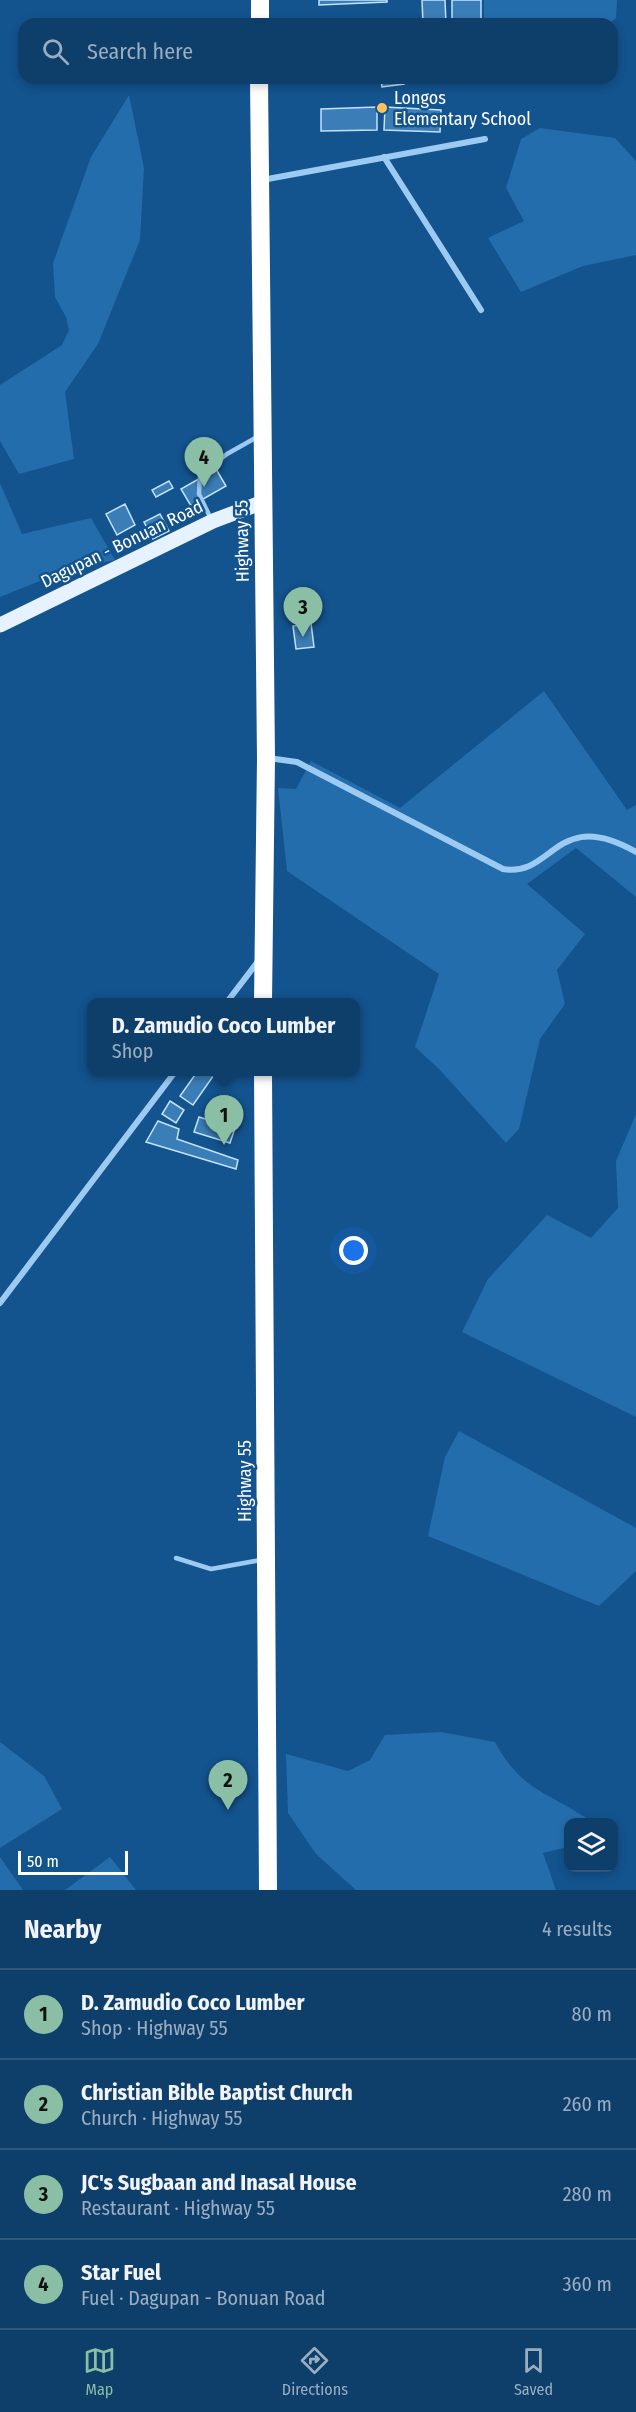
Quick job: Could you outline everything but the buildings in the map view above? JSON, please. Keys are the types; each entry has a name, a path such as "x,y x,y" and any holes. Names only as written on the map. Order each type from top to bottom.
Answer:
{"highway":[{"path":"260,0 260,18"},
{"name":"Highway 55","path":"259,84 263,502 274,759 263,955 263,998"},
{"name":"Highway 55","path":"263,1076 268,1890"}],"main road":[{"name":"Dagupan - Bonuan Road","path":"0,625 213,521 263,502"}],"street":[{"path":"259,180 485,139"},
{"path":"384,157 481,310"},
{"path":"274,759 297,762 503,869 513,871 523,868 566,840 578,836 603,838 636,852"},
{"path":"230,998 263,955"},
{"path":"0,1303 171,1076"}],"lane":[{"path":"213,521 199,494 200,474 227,454 263,434"},
{"path":"176,1558 211,1569 267,1559"}],"shaded area":[{"path":"484,0 617,0 616,18 484,18"},
{"path":"129,95 144,168 140,240 98,344 65,392 74,459 19,474 0,441 0,385 62,345 69,330 66,317 55,297 53,263 91,157"},
{"path":"540,128 615,138 636,161 636,255 583,266 521,292 488,238 524,221 506,188 521,139"},
{"path":"0,483 22,534 91,518 115,560 65,571 0,597"},
{"path":"544,691 627,810 636,805 636,897 576,848 527,884 585,934 557,970 565,1004 540,1039 519,1129 506,1143 439,1069 415,1047 439,974 287,871 278,788 296,789 311,761 400,808"},
{"path":"636,1114 636,1417 462,1332 488,1279 547,1215 591,1238 618,1208 616,1161"},
{"path":"459,1431 636,1528 636,1571 599,1606 428,1536 445,1457"},
{"path":"441,1732 495,1742 514,1770 525,1780 586,1818 564,1818 564,1848 543,1853 556,1890 356,1890 316,1854 288,1813 286,1754 348,1771 370,1760 385,1735"},
{"path":"0,1742 44,1776 62,1809 0,1848"},
{"path":"0,1857 23,1890 0,1890"},
{"path":"110,1857 136,1890 65,1890"}],"place":[{"name":"Longos Elementary School","path":"382,108"},
{"name":"Star Fuel","path":"204,487"},
{"name":"JC's Sugbaan and Inasal House","path":"303,637"},
{"name":"D. Zamudio Coco Lumber","path":"224,1145"},
{"name":"Christian Bible Baptist Church","path":"228,1810"}]}
